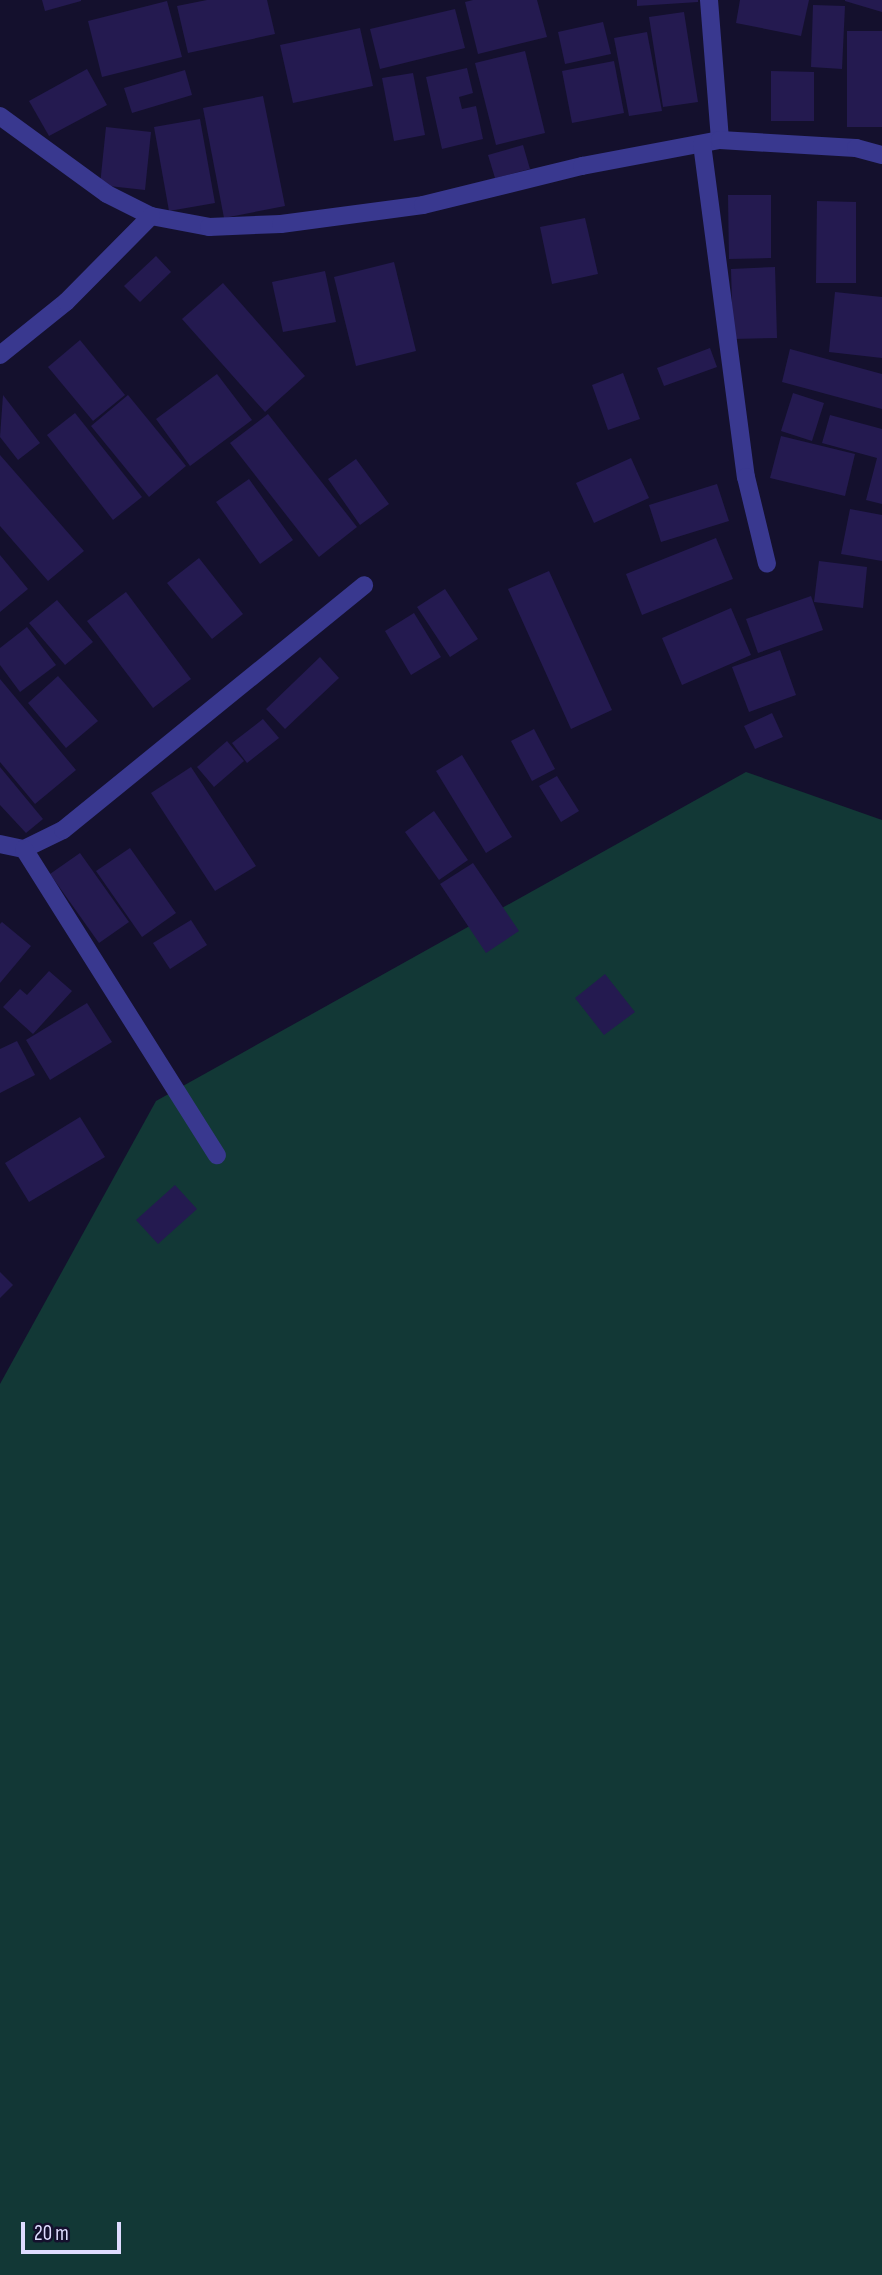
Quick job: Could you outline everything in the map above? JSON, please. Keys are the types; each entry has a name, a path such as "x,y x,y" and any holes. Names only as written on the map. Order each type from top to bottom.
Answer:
{"street":[{"path":"709,0 711,142 746,477 767,564"},
{"path":"0,116 107,194 151,216 209,227 281,224 423,205 582,166 711,142 856,148 882,155"},
{"path":"0,355 66,302 151,216"},
{"path":"0,844 24,849 63,830 364,585"},
{"path":"24,849 217,1155"}],"green space":[{"path":"746,772 882,820 882,2275 0,2275 0,1384 156,1101"}],"building":[{"path":"42,0 81,0 81,1 45,11"},
{"path":"207,0 267,0 275,34 188,53 177,6"},
{"path":"537,0 547,37 478,54 465,2"},
{"path":"637,0 698,0 698,2 637,6"},
{"path":"740,0 809,0 801,36 736,23"},
{"path":"882,0 882,12 845,1"},
{"path":"167,1 182,57 102,77 88,21"},
{"path":"813,5 845,6 842,69 811,67"},
{"path":"455,9 465,48 380,69 370,29"},
{"path":"684,12 698,102 663,107 649,17"},
{"path":"603,22 611,54 565,64 558,32"},
{"path":"360,28 373,86 293,103 280,45"},
{"path":"847,31 882,31 882,127 847,127"},
{"path":"647,32 662,111 629,116 614,38"},
{"path":"525,51 545,133 496,145 475,63"},
{"path":"614,61 624,113 572,123 562,71"},
{"path":"467,68 473,93 459,97 462,109 476,106 483,139 442,149 426,77"},
{"path":"87,69 107,105 49,136 29,101"},
{"path":"185,70 192,95 132,113 124,88"},
{"path":"771,71 814,72 814,121 771,121"},
{"path":"413,73 425,135 394,141 382,78"},
{"path":"263,96 285,206 224,218 203,108"},
{"path":"200,119 215,203 169,211 154,127"},
{"path":"106,127 151,132 145,190 100,185"},
{"path":"523,145 530,169 495,178 488,155"},
{"path":"728,195 771,195 771,258 729,259"},
{"path":"817,201 856,202 856,283 816,283"},
{"path":"585,218 598,274 552,284 540,227"},
{"path":"156,256 171,272 140,302 124,286"},
{"path":"394,262 416,351 356,366 334,277"},
{"path":"775,267 777,338 733,339 731,269"},
{"path":"325,271 336,322 283,332 272,282"},
{"path":"223,283 305,376 265,412 182,319"},
{"path":"835,292 882,297 882,358 829,352"},
{"path":"80,340 125,395 93,421 48,367"},
{"path":"710,348 717,367 664,386 657,368"},
{"path":"790,349 882,374 882,409 782,382"},
{"path":"623,373 640,419 608,430 592,385"},
{"path":"217,374 252,420 190,466 156,419"},
{"path":"793,393 824,403 812,441 781,431"},
{"path":"3,395 40,443 18,460 0,437"},
{"path":"128,395 186,466 149,497 91,426"},
{"path":"75,413 142,497 113,520 47,435"},
{"path":"268,414 357,527 319,557 230,443"},
{"path":"830,415 882,429 882,504 866,500 877,458 822,443"},
{"path":"781,436 855,454 845,496 770,478"},
{"path":"0,455 84,551 48,581 0,526"},
{"path":"631,458 649,498 594,523 576,483"},
{"path":"356,459 389,504 360,525 328,479"},
{"path":"249,479 293,540 260,564 216,502"},
{"path":"717,484 729,521 661,542 649,505"},
{"path":"850,509 882,515 882,561 841,554"},
{"path":"716,538 733,579 642,615 626,574"},
{"path":"0,555 28,589 0,612"},
{"path":"199,558 243,614 212,639 167,583"},
{"path":"819,561 867,567 863,608 814,602"},
{"path":"549,571 612,710 571,729 508,589"},
{"path":"445,589 478,639 450,657 417,607"},
{"path":"126,592 191,679 153,708 87,621"},
{"path":"811,596 823,630 758,653 746,619"},
{"path":"57,600 93,642 65,665 29,623"},
{"path":"731,608 751,655 682,685 662,638"},
{"path":"414,613 441,657 411,675 385,631"},
{"path":"27,627 56,665 20,692 0,665 0,648"},
{"path":"780,650 796,695 749,712 732,667"},
{"path":"320,657 339,678 285,729 266,709"},
{"path":"58,676 98,721 66,748 28,703"},
{"path":"0,679 76,770 35,804 0,762"},
{"path":"772,713 783,737 755,749 744,726"},
{"path":"263,719 279,738 247,763 232,743"},
{"path":"534,729 555,769 532,781 511,741"},
{"path":"227,741 244,761 214,787 197,767"},
{"path":"462,755 512,837 486,853 436,771"},
{"path":"0,767 43,819 26,833 0,805"},
{"path":"191,767 256,866 215,891 151,793"},
{"path":"557,776 579,811 561,822 539,786"},
{"path":"434,811 468,860 439,880 405,832"},
{"path":"130,848 176,913 142,937 96,871"},
{"path":"80,853 129,922 99,943 50,874"},
{"path":"473,863 519,931 486,953 440,884"},
{"path":"191,920 207,945 170,969 153,943"},
{"path":"2,922 31,946 0,983 0,924"},
{"path":"49,971 72,991 33,1034 3,1007 20,989 27,995"},
{"path":"605,974 635,1012 604,1035 575,998"},
{"path":"87,1003 112,1042 50,1080 26,1040"},
{"path":"17,1041 35,1075 0,1093 0,1049"},
{"path":"80,1117 105,1157 29,1202 5,1163"},
{"path":"175,1185 197,1209 158,1244 136,1220"},
{"path":"0,1272 13,1285 0,1298"}]}
